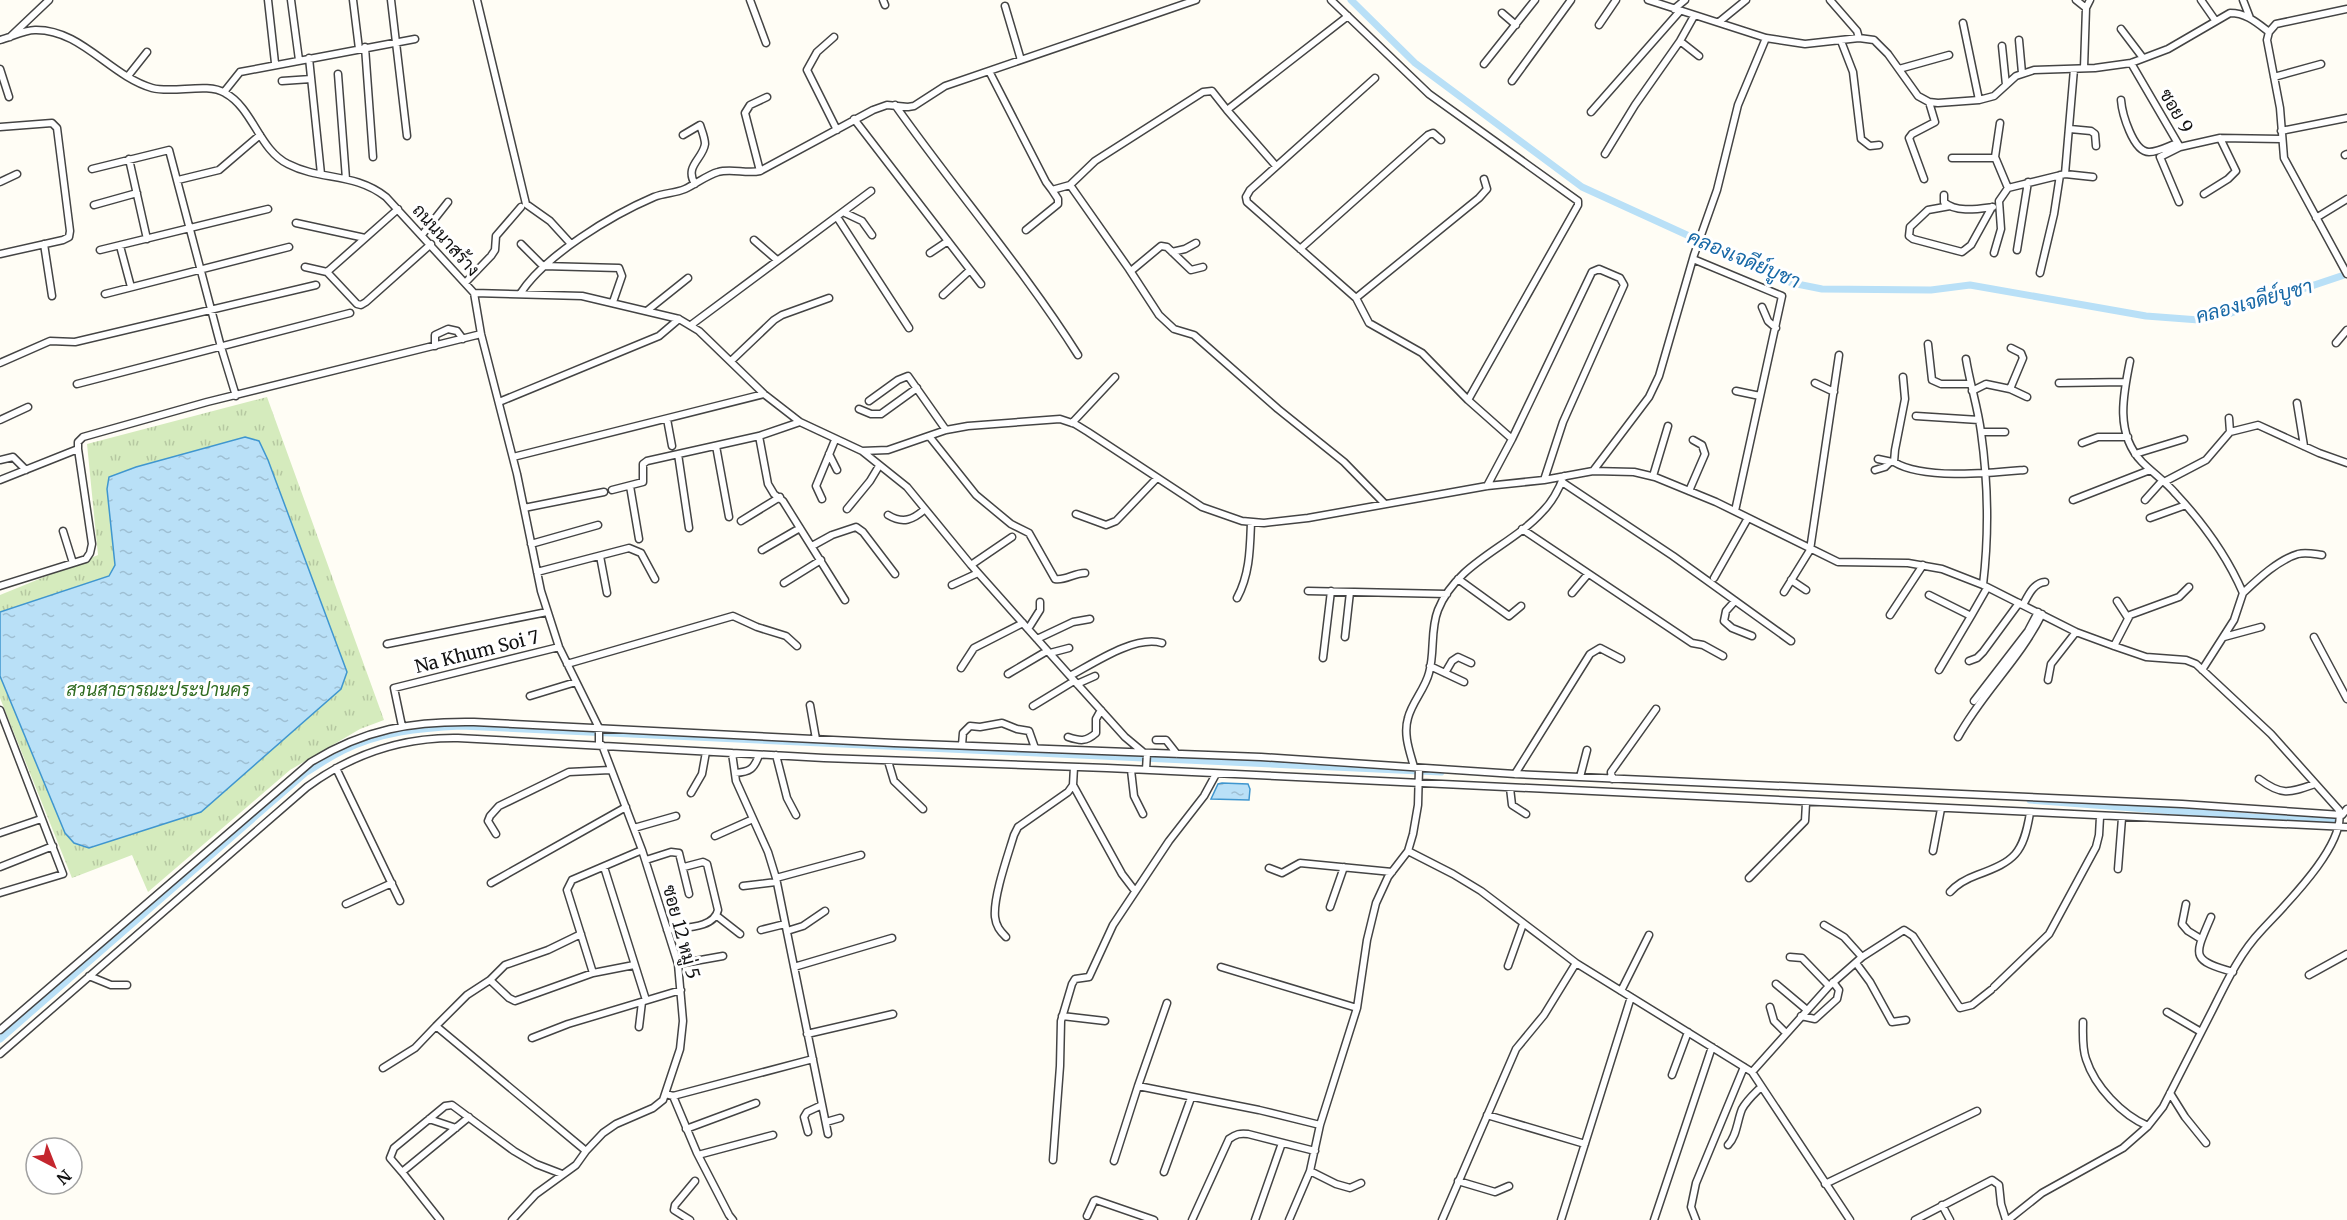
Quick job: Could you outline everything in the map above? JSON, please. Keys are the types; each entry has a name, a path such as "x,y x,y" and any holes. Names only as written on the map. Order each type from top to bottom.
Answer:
{"street":[{"path":"8,38 49,0"},
{"path":"268,0 275,63"},
{"path":"353,0 362,48 373,157"},
{"path":"391,0 407,136"},
{"path":"477,0 526,204 550,221 571,244"},
{"path":"750,0 766,43"},
{"path":"520,294 543,266 571,244 630,209 657,196 684,189 718,172 760,171 854,119 880,108 895,105 914,106 945,86 1196,0"},
{"path":"1331,0 1429,94 1578,201 1578,205 1468,400"},
{"path":"1484,64 1535,0"},
{"path":"1512,81 1571,0"},
{"path":"1599,25 1616,0"},
{"path":"1648,0 1766,38 1805,44 1859,38 1878,43 1918,96 1929,102 1979,100 1994,96 2022,73 2034,70 2074,69 2132,63 2168,49 2230,13 2239,13 2250,18 2269,32"},
{"path":"1591,112 1685,0"},
{"path":"1719,22 1746,0"},
{"path":"1830,0 1857,31 1859,38"},
{"path":"2076,0 2086,8"},
{"path":"2084,68 2086,8 2090,0"},
{"path":"2201,0 2215,20"},
{"path":"2243,0 2250,18"},
{"path":"298,60 291,2 299,2"},
{"path":"1005,6 1021,60"},
{"path":"2346,272 2284,158 2280,108 2268,40 2269,32 2276,24 2347,9"},
{"path":"1502,14 1516,25"},
{"path":"1227,110 1348,16"},
{"path":"1605,154 1694,16"},
{"path":"1963,23 1979,100"},
{"path":"2121,29 2143,58"},
{"path":"0,40 32,30 48,30 76,41 128,76 154,88 204,89 224,92 240,72 275,63 416,39"},
{"path":"834,37 817,52 807,70 837,130"},
{"path":"1593,471 1655,387 1666,359 1694,257 1717,190 1738,105 1766,38"},
{"path":"2019,40 2022,73"},
{"path":"1680,41 1699,56"},
{"path":"1841,41 1853,72 1861,139 1867,145 1879,145"},
{"path":"2002,46 2006,85"},
{"path":"128,76 147,52"},
{"path":"1899,69 1949,55"},
{"path":"309,58 321,174"},
{"name":"ซอย 9","path":"2132,63 2178,145 2220,138 2281,139"},
{"path":"2274,77 2320,64"},
{"path":"0,69 9,97"},
{"path":"2040,273 2070,129 2074,69"},
{"path":"989,71 1046,182 1059,201 1026,230"},
{"path":"338,74 346,179"},
{"path":"1375,78 1250,190 1246,200 1254,211 1356,298 1369,323 1422,353 1468,400 1512,439"},
{"path":"282,81 311,79"},
{"path":"1052,190 1070,185 1095,161 1203,92 1212,91 1276,166"},
{"name":"ถนนนาสร้าง","path":"224,92 239,106 276,158 302,170 361,182 376,189 423,235 474,293 481,334 513,457 547,612 559,647 599,729"},
{"path":"760,171 745,113 750,105 767,97"},
{"path":"2121,100 2128,129 2142,150 2147,153 2178,145"},
{"path":"1924,179 1909,138 1934,122 1929,102"},
{"path":"895,105 969,206 999,242 1078,355"},
{"path":"2281,131 2347,118"},
{"path":"854,119 981,284"},
{"path":"0,127 52,123 57,128 70,231 69,237 0,253"},
{"path":"2000,123 1995,158 2008,188"},
{"path":"683,135 700,125 705,141 705,146 692,167 694,184"},
{"path":"2070,129 2091,131 2094,134 2096,146"},
{"path":"1300,249 1428,135 1433,133 1441,140"},
{"path":"178,180 219,170 260,135"},
{"path":"2204,194 2228,179 2236,171 2220,138"},
{"path":"2178,145 2160,157 2180,202"},
{"path":"92,169 169,150 236,396"},
{"path":"1952,158 1995,158"},
{"path":"129,159 147,239"},
{"path":"0,182 17,174"},
{"path":"1994,253 2001,229 1999,206 2002,195 2008,188 2062,175 2093,177"},
{"path":"1356,298 1479,198 1487,189 1484,179"},
{"path":"2017,250 2028,182"},
{"path":"1070,185 1131,271 1150,304 1168,324 1179,332 1194,335 1278,409 1344,462 1385,504"},
{"path":"691,325 871,191"},
{"path":"94,204 136,193"},
{"path":"1944,195 1944,202 1950,206"},
{"path":"2316,218 2347,199"},
{"path":"423,235 448,202"},
{"path":"1992,207 1971,245 1962,252 1909,236 1910,227 1928,210 1950,206 1971,209 1999,206"},
{"path":"465,283 491,256 495,250 496,236 521,207"},
{"path":"100,250 268,209"},
{"path":"327,272 398,209"},
{"path":"843,212 861,221 872,235"},
{"path":"837,217 909,328"},
{"path":"296,223 366,238"},
{"path":"754,240 777,260"},
{"path":"930,253 948,241"},
{"path":"1172,252 1196,243"},
{"path":"44,244 52,296"},
{"path":"305,267 327,272 357,304 361,305 431,244"},
{"path":"521,244 543,266 619,268 622,276 613,302"},
{"path":"120,246 131,287"},
{"path":"1131,271 1161,246 1172,252 1191,270 1203,267"},
{"path":"105,294 290,247"},
{"path":"1694,257 1779,293 1782,300 1735,511"},
{"path":"1487,486 1592,272 1599,269 1620,278 1624,285 1563,422 1544,480"},
{"path":"943,295 970,270"},
{"path":"648,310 688,278"},
{"path":"0,363 50,341 75,342 316,285"},
{"path":"474,293 582,296 648,310 691,325 731,360 764,394 800,422 862,452 907,488 971,565 1074,681 1125,737 1146,754 1147,768"},
{"path":"731,360 774,320 829,298"},
{"path":"1762,307 1768,321 1776,328"},
{"path":"76,384 350,313"},
{"path":"499,402 659,336 679,319"},
{"path":"435,346 435,335 448,329 458,331 463,339"},
{"path":"2336,343 2347,330"},
{"path":"0,586 86,559 90,553 92,544 78,449 78,442 82,437 481,334"},
{"path":"1928,344 1932,380 1941,384 1971,388 1986,384 2010,389 2027,397"},
{"path":"2010,389 2023,358 2021,353 2011,348"},
{"path":"1784,592 1810,550 1839,355"},
{"path":"1939,670 1971,616 1985,586 1987,534 1982,432 1966,359"},
{"path":"2130,361 2123,414 2128,437 2135,454 2186,505 2220,549 2243,593"},
{"path":"869,401 903,376 908,376 946,430"},
{"path":"1072,423 1115,377"},
{"path":"1875,470 1892,462 1905,399 1903,377"},
{"path":"2059,383 2126,382"},
{"path":"1815,383 1834,392"},
{"path":"859,409 871,414 881,414 917,388"},
{"path":"1736,391 1760,396"},
{"path":"513,457 764,394"},
{"path":"2297,403 2304,446"},
{"path":"0,420 28,407"},
{"path":"1916,416 1979,420"},
{"path":"2229,418 2230,432"},
{"path":"667,419 672,446"},
{"path":"862,452 888,450 946,430 968,426 1060,419 1088,432 1202,507 1251,522 1264,523 1308,518 1487,486 1563,479 1593,471 1634,472 1653,476 1735,511 1838,562 1923,565 1956,573 2076,632 2146,657 2186,660 2196,664 2271,734 2315,784 2346,811"},
{"path":"612,490 643,482 643,464 647,461 759,436 800,422"},
{"path":"2145,500 2163,482 2206,460 2230,432 2258,425 2347,463"},
{"path":"1653,476 1668,426"},
{"path":"1982,432 2005,432"},
{"path":"759,436 768,484 774,494 780,497 845,600"},
{"path":"929,436 975,495 1011,524 1029,533 1055,579 1061,580 1085,573"},
{"path":"2082,443 2098,437 2128,437"},
{"path":"2135,454 2184,439"},
{"path":"822,500 816,486 835,440"},
{"path":"1689,491 1705,454 1702,445 1693,440"},
{"path":"716,446 729,517"},
{"path":"0,480 78,449"},
{"path":"678,454 689,528"},
{"path":"829,454 837,470"},
{"path":"0,460 12,457 26,470"},
{"path":"1878,459 1935,472 1984,473 2024,470"},
{"path":"847,509 879,466"},
{"path":"2073,500 2150,470"},
{"path":"1076,514 1106,525 1116,521 1157,478"},
{"path":"1289,1220 1310,1170 1320,1125 1356,1008 1367,940 1376,903 1392,872 1408,851 1419,805 1417,768 1408,743 1408,718 1429,674 1433,629 1438,609 1458,579 1474,564 1543,512 1563,479"},
{"path":"1563,479 1791,640"},
{"path":"630,486 639,539"},
{"path":"524,508 604,492"},
{"path":"741,521 780,497"},
{"path":"2150,518 2186,505"},
{"path":"888,515 899,521 905,521 925,509"},
{"path":"1714,578 1748,518"},
{"path":"1237,598 1246,576 1251,522"},
{"path":"531,544 598,525"},
{"path":"812,546 831,535 856,527 863,532 895,574"},
{"path":"762,550 800,528"},
{"path":"1522,529 1692,643 1703,645 1723,656"},
{"path":"63,531 73,563"},
{"path":"971,565 1012,537"},
{"path":"537,572 628,548 635,549 645,560 655,579"},
{"path":"2202,670 2234,620 2243,593 2297,554 2322,555"},
{"path":"600,556 607,593"},
{"path":"784,583 820,560"},
{"path":"1890,615 1923,565"},
{"path":"952,585 978,573"},
{"path":"1572,593 1588,574"},
{"path":"1458,579 1509,616 1521,606"},
{"path":"1791,580 1806,590"},
{"path":"1969,661 1977,658 1983,652 2036,585 2045,582"},
{"path":"2114,646 2128,618 2133,613 2179,597 2189,587"},
{"path":"1308,591 1447,594"},
{"path":"1323,658 1332,591"},
{"path":"1345,636 1350,592"},
{"path":"1929,595 1971,616"},
{"path":"1735,601 1726,611 1724,621 1732,628 1752,636"},
{"path":"2116,601 2128,618"},
{"path":"961,668 974,648 1025,626 1040,610 1040,602"},
{"path":"387,644 547,612"},
{"path":"1974,701 2040,613"},
{"path":"1958,737 1985,694 2027,642 2040,613"},
{"path":"567,664 733,616 757,627 786,636 797,646"},
{"path":"1037,639 1073,622 1090,619"},
{"path":"2224,637 2261,627"},
{"path":"2048,680 2051,664 2076,632"},
{"path":"2314,637 2347,699"},
{"path":"1033,706 1110,655 1154,640 1162,643"},
{"name":"Na Khum Soi 7","path":"402,726 394,688 559,647"},
{"path":"1008,674 1048,652 1070,648"},
{"path":"1515,774 1590,654 1599,648 1622,659"},
{"path":"1445,673 1452,661 1458,657 1471,663"},
{"path":"1430,666 1464,682"},
{"path":"1074,681 1095,676"},
{"path":"530,696 576,682"},
{"path":"810,705 816,739"},
{"path":"1612,779 1611,772 1656,709"},
{"path":"0,710 63,874 0,893"},
{"path":"1068,737 1080,741 1096,734 1096,720 1101,710"},
{"path":"0,1030 306,766 354,739 402,726 454,722 1146,754 1261,757 1612,779 2346,811"},
{"path":"962,745 963,733 970,726 980,727 1002,723 1017,729 1029,730 1035,748"},
{"path":"599,729 600,743"},
{"path":"0,1054 307,787 336,768 375,750 428,739 600,743 706,752 888,761 1131,770 1147,768 1216,774 2345,827"},
{"path":"1156,740 1166,740 1177,754"},
{"name":"ซอย 12 หมู่ 5","path":"600,743 642,850 678,964 683,1021 681,1049 671,1072 669,1095"},
{"path":"1580,777 1587,750"},
{"path":"691,794 702,774 706,752"},
{"path":"732,753 735,773 768,852 776,880 828,1134"},
{"path":"735,773 752,769 759,755"},
{"path":"776,756 787,798 796,815"},
{"path":"888,761 894,781 923,809"},
{"path":"1074,767 1073,785 1122,874 1135,891"},
{"path":"336,768 400,901"},
{"path":"496,834 488,821 499,806 569,772 610,770"},
{"path":"1131,770 1134,796 1143,814"},
{"path":"1053,1160 1062,1016 1072,984 1075,979 1089,977 1110,930 1135,891 1204,796 1216,774"},
{"path":"2259,779 2270,787 2288,792 2315,784"},
{"path":"1006,938 998,928 995,915 1014,835 1018,827 1065,795 1073,785"},
{"path":"1510,788 1512,805 1526,814"},
{"path":"1749,878 1805,821 1806,803"},
{"path":"491,882 626,807"},
{"path":"1933,851 1941,809"},
{"path":"1915,1220 1992,1180 1999,1185 2001,1204 2009,1219 2042,1193 2123,1148 2148,1126 2170,1093 2249,943 2332,855 2345,827 2346,811"},
{"path":"1950,892 1959,883 1999,867 2016,856 2026,835 2030,813"},
{"path":"634,828 676,816"},
{"path":"1752,1072 1831,984 1863,957 1904,930 1913,936 1960,1008 1972,1005 1993,989 2049,934 2096,847 2100,817"},
{"path":"2118,869 2122,818"},
{"path":"0,833 41,819"},
{"path":"715,836 753,819"},
{"path":"0,867 8,866 52,846"},
{"path":"593,973 568,895 568,885 572,880 642,850"},
{"path":"1408,851 1481,891 1576,963 1752,1072 1850,1220"},
{"path":"645,860 676,852 682,856 689,894"},
{"path":"742,886 776,880 861,855"},
{"path":"667,930 708,923 717,916 718,910 707,864 703,862 684,867"},
{"path":"1269,868 1282,873 1300,863 1392,872"},
{"path":"604,867 644,1001 639,1027"},
{"path":"1330,907 1344,867"},
{"path":"346,904 392,883"},
{"path":"2186,904 2182,924 2201,939"},
{"path":"761,930 803,926 825,911"},
{"path":"717,916 740,934"},
{"path":"2211,917 2201,939 2199,953 2201,959 2211,966 2233,972"},
{"path":"1508,966 1523,924"},
{"path":"1824,925 1844,937 1863,957"},
{"path":"383,1068 415,1048 476,988 490,980 505,965 548,950 581,934"},
{"path":"1621,991 1649,934"},
{"path":"794,967 892,938"},
{"path":"2309,975 2347,954"},
{"path":"678,964 723,956"},
{"path":"1790,957 1802,958 1839,990 1837,999 1815,1019 1801,1017"},
{"path":"1442,1220 1516,1049 1544,1015 1576,963"},
{"path":"1856,963 1875,989 1892,1022 1906,1020"},
{"path":"490,980 515,1001 593,973 634,965"},
{"path":"1221,967 1356,1008"},
{"path":"89,976 111,985 127,985"},
{"path":"1776,984 1807,1010"},
{"path":"532,1038 568,1024 681,990"},
{"path":"1561,1220 1631,997"},
{"path":"1114,1161 1167,1003"},
{"path":"1770,1007 1774,1021 1786,1034"},
{"path":"2167,1012 2201,1032"},
{"path":"807,1034 893,1014"},
{"path":"1062,1016 1105,1021"},
{"path":"2083,1022 2084,1050 2091,1069 2118,1107 2136,1121 2148,1126"},
{"path":"436,1026 586,1150"},
{"path":"1672,1076 1688,1032"},
{"path":"1654,1220 1712,1047"},
{"path":"512,1220 536,1194 576,1165 586,1150 603,1133 616,1124 658,1105 669,1095 813,1059"},
{"path":"1696,1220 1691,1207 1696,1183 1744,1067"},
{"path":"1138,1086 1259,1110 1320,1125"},
{"path":"1728,1145 1734,1137 1742,1110 1761,1087"},
{"path":"2170,1093 2185,1117 2206,1143"},
{"path":"669,1095 733,1220"},
{"path":"1164,1172 1191,1098"},
{"path":"686,1129 756,1103"},
{"path":"440,1220 392,1162 390,1153 401,1141 445,1106 452,1105 520,1155 562,1174"},
{"path":"808,1132 804,1117 807,1112 822,1105"},
{"path":"1825,1184 1977,1111"},
{"path":"1487,1115 1585,1144"},
{"path":"402,1172 469,1117"},
{"path":"826,1122 840,1118"},
{"path":"429,1119 456,1128"},
{"path":"1192,1220 1229,1139 1234,1135 1248,1134 1314,1151"},
{"path":"698,1155 773,1135"},
{"path":"1255,1220 1282,1143"},
{"path":"1310,1170 1336,1184 1350,1188 1361,1183"},
{"path":"690,1220 674,1210 675,1205 695,1181"},
{"path":"1458,1181 1495,1192 1509,1186"},
{"path":"1088,1216 1096,1200 1135,1217 1154,1220"},
{"path":"1942,1205 1950,1220"}],"green space":[{"name":"สวนสาธารณะประปานคร","path":"267,397 384,720 360,729 290,770 148,892 132,855 72,878 0,698 0,595 98,555 87,444"}],"water":[{"name":"สวนสาธารณะประปานคร","path":"245,437 259,441 268,460 347,672 341,689 201,812 89,848 74,843 65,833 0,676 0,612 109,576 115,565 107,489 109,477 136,467"},
{"path":"1218,784 1248,784 1249,800 1211,799"}],"waterway":[{"name":"คลองเจดีย์บูชา","path":"1351,0 1415,63 1582,187 1792,283 1822,289 1931,290 1970,285 2146,316 2199,320 2231,313 2347,274"},
{"path":"0,1039 305,773 332,756 356,745 400,732 461,726 1441,772"},
{"path":"2030,800 2336,821"}]}
